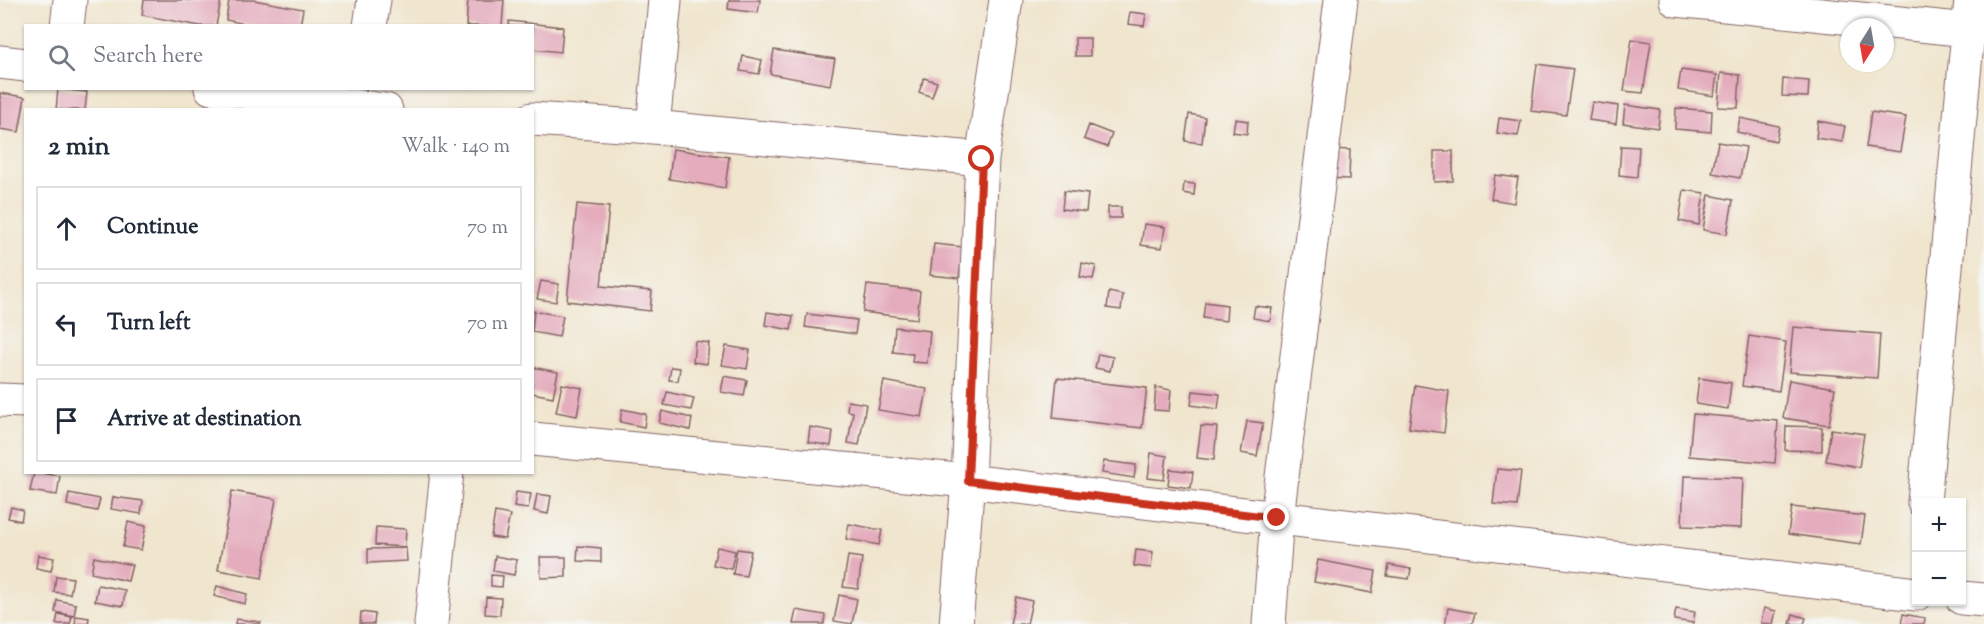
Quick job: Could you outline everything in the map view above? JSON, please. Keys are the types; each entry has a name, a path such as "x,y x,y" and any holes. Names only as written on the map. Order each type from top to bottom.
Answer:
{"street":[{"path":"67,24 70,0"},
{"path":"370,24 374,0"},
{"path":"653,127 665,0"},
{"path":"956,624 968,481 982,159 1006,0"},
{"path":"1269,624 1277,518 1341,0"},
{"path":"1676,0 1970,15 1924,498"},
{"path":"0,62 24,65"},
{"path":"230,90 364,104"},
{"path":"534,119 653,127 982,159"},
{"path":"0,400 24,402"},
{"path":"534,439 968,481 1912,594"},
{"path":"431,624 447,474"},
{"path":"1966,598 1984,600"}],"building":[{"path":"144,0 221,0 216,24 189,24 142,15"},
{"path":"229,0 254,0 303,9 300,24 245,24 226,20"},
{"path":"468,0 504,0 502,24 466,24"},
{"path":"729,0 760,0 758,13 728,9"},
{"path":"1130,12 1146,14 1144,26 1128,24"},
{"path":"509,21 563,27 561,52 534,49 534,24 509,24"},
{"path":"1075,38 1090,38 1090,56 1075,56"},
{"path":"1632,39 1651,42 1643,93 1624,91"},
{"path":"774,50 835,59 830,85 770,74"},
{"path":"743,56 762,60 759,74 740,71"},
{"path":"1537,64 1573,69 1566,115 1531,111"},
{"path":"1681,70 1717,75 1714,96 1678,90"},
{"path":"1721,73 1740,75 1738,108 1718,107"},
{"path":"924,78 937,82 932,97 919,92"},
{"path":"1783,79 1809,81 1808,97 1782,96"},
{"path":"58,90 87,92 85,108 56,108"},
{"path":"0,93 25,97 19,132 0,129"},
{"path":"1592,102 1618,106 1616,124 1589,120"},
{"path":"1625,105 1660,110 1658,128 1623,123"},
{"path":"1676,108 1712,111 1711,132 1675,129"},
{"path":"1871,112 1906,117 1900,152 1866,147"},
{"path":"1189,114 1205,117 1202,143 1185,141"},
{"path":"1499,118 1521,121 1518,136 1497,133"},
{"path":"1740,118 1779,126 1776,141 1737,132"},
{"path":"1235,119 1248,121 1247,134 1233,132"},
{"path":"1818,121 1845,126 1842,142 1816,138"},
{"path":"1089,125 1112,134 1107,147 1084,139"},
{"path":"1718,142 1746,147 1740,178 1712,173"},
{"path":"1621,146 1639,147 1637,177 1619,175"},
{"path":"673,149 729,157 725,188 669,179"},
{"path":"1328,149 1350,150 1349,179 1327,178"},
{"path":"1434,151 1453,151 1453,181 1434,182"},
{"path":"1495,175 1518,178 1514,203 1491,199"},
{"path":"1184,183 1195,184 1194,195 1183,193"},
{"path":"1684,190 1704,193 1699,225 1679,221"},
{"path":"1064,191 1088,194 1086,212 1062,209"},
{"path":"1709,195 1733,200 1727,234 1703,230"},
{"path":"577,204 609,207 601,286 652,291 650,311 567,301"},
{"path":"1108,207 1121,207 1121,218 1108,218"},
{"path":"1144,224 1165,227 1162,248 1141,245"},
{"path":"934,244 963,247 959,278 930,275"},
{"path":"1082,263 1096,266 1093,279 1080,277"},
{"path":"541,281 559,284 556,302 537,299"},
{"path":"867,285 920,291 917,319 863,312"},
{"path":"1109,292 1123,295 1121,310 1107,308"},
{"path":"1205,302 1227,305 1226,321 1203,318"},
{"path":"1255,306 1272,308 1270,321 1253,318"},
{"path":"534,311 563,316 559,337 534,332"},
{"path":"767,312 793,316 791,330 765,325"},
{"path":"807,314 857,320 855,334 805,327"},
{"path":"895,327 930,331 927,363 912,362 913,354 893,352"},
{"path":"1793,327 1880,334 1877,378 1789,372"},
{"path":"1749,336 1786,342 1779,391 1742,386"},
{"path":"695,341 709,343 707,364 693,362"},
{"path":"726,346 750,350 747,369 722,365"},
{"path":"1098,354 1113,357 1110,371 1095,368"},
{"path":"534,367 558,372 553,397 534,393"},
{"path":"671,367 680,368 678,381 669,380"},
{"path":"724,376 747,380 744,396 721,392"},
{"path":"1057,378 1147,388 1142,428 1053,418"},
{"path":"1699,378 1731,383 1728,409 1696,404"},
{"path":"1789,380 1835,388 1829,425 1783,418"},
{"path":"884,381 927,389 922,417 878,410"},
{"path":"562,384 582,388 577,416 556,412"},
{"path":"1415,385 1449,391 1444,433 1409,428"},
{"path":"1156,387 1171,390 1169,411 1154,410"},
{"path":"1193,391 1220,394 1218,409 1191,405"},
{"path":"667,392 694,398 691,410 664,405"},
{"path":"848,401 866,404 859,445 848,443 853,412 847,411"},
{"path":"622,409 646,414 644,427 620,422"},
{"path":"662,411 692,418 690,430 659,423"},
{"path":"1693,414 1778,421 1775,463 1689,456"},
{"path":"1247,421 1263,423 1257,456 1241,453"},
{"path":"1201,426 1217,427 1214,460 1197,458"},
{"path":"1786,426 1822,427 1822,451 1785,450"},
{"path":"810,427 833,431 831,446 808,442"},
{"path":"1831,429 1864,434 1859,467 1826,461"},
{"path":"1151,453 1167,456 1164,480 1148,478"},
{"path":"1104,461 1136,465 1134,478 1102,473"},
{"path":"1170,469 1193,472 1191,488 1168,485"},
{"path":"1497,469 1521,471 1517,506 1493,504"},
{"path":"34,474 60,476 57,495 30,491"},
{"path":"1684,476 1743,478 1741,528 1682,526"},
{"path":"232,491 276,499 262,578 218,570"},
{"path":"516,492 531,494 528,509 514,507"},
{"path":"69,493 100,499 97,511 67,505"},
{"path":"537,494 551,496 548,514 534,511"},
{"path":"113,497 143,501 141,514 111,509"},
{"path":"11,507 23,510 21,521 8,518"},
{"path":"1792,507 1865,516 1861,544 1788,534"},
{"path":"495,512 510,515 505,539 491,537"},
{"path":"128,522 146,526 141,550 123,547"},
{"path":"849,524 882,530 879,545 846,539"},
{"path":"376,527 406,529 405,547 375,545"},
{"path":"578,546 601,548 601,562 577,561"},
{"path":"717,547 735,551 731,569 713,565"},
{"path":"406,548 407,561 368,563 368,549"},
{"path":"737,549 751,551 746,576 733,574"},
{"path":"1136,550 1153,552 1151,568 1134,566"},
{"path":"38,555 54,558 51,571 36,568"},
{"path":"495,556 517,560 514,575 493,571"},
{"path":"848,556 862,558 858,589 843,587"},
{"path":"94,557 132,565 128,581 91,573"},
{"path":"540,557 566,557 566,577 541,578"},
{"path":"1318,560 1376,571 1372,593 1314,582"},
{"path":"1389,565 1411,569 1409,579 1387,576"},
{"path":"491,575 503,576 502,587 491,586"},
{"path":"56,576 73,578 70,594 54,592"},
{"path":"98,585 125,590 123,606 95,601"},
{"path":"217,586 247,594 245,604 214,596"},
{"path":"839,595 857,599 852,624 834,621"},
{"path":"486,597 501,598 500,615 485,614"},
{"path":"1016,597 1032,601 1027,624 1010,624"},
{"path":"57,600 76,604 74,616 55,612"},
{"path":"1448,608 1475,613 1472,624 1445,624"},
{"path":"1764,608 1776,611 1773,624 1761,623"},
{"path":"1676,609 1695,612 1693,623 1674,620"},
{"path":"796,610 825,615 824,624 793,624"},
{"path":"361,612 375,614 374,624 360,624"},
{"path":"58,614 72,617 70,624 56,624"},
{"path":"1793,614 1806,618 1804,624 1790,624"},
{"path":"1903,614 1925,618 1924,624 1901,624"},
{"path":"76,616 89,618 88,624 75,624"},
{"path":"236,619 261,622 260,624 235,624"}],"route":[{"path":"982,159 968,481 1277,518"}]}
